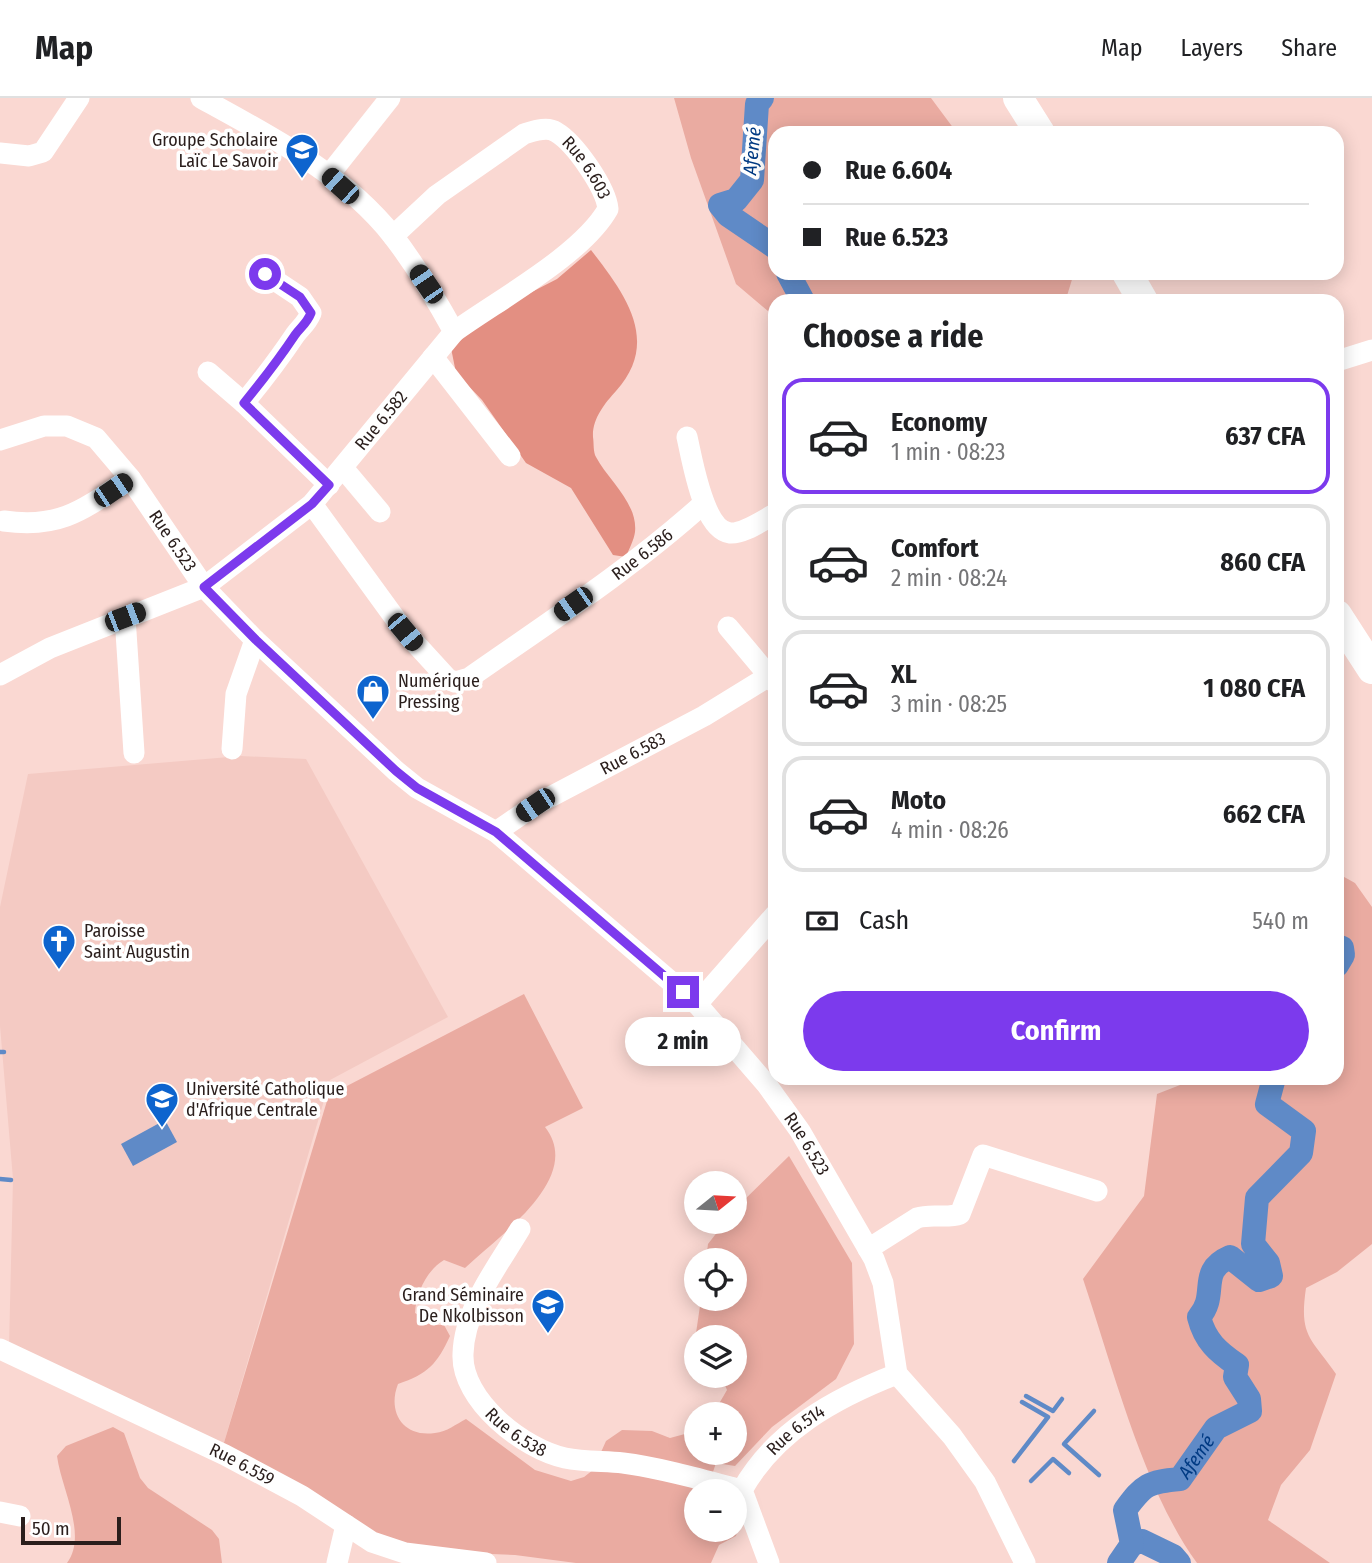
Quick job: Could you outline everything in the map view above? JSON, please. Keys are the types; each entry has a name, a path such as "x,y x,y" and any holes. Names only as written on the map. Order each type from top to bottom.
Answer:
{"highway":[{"path":"1018,98 1036,126"},
{"path":"1344,626 1372,669"}],"street":[{"path":"0,153 29,156 43,152 79,98"},
{"path":"201,98 279,141 329,176 393,236 454,332"},
{"path":"329,176 388,99"},
{"name":"Rue 6.603","path":"393,236 437,195 524,134 538,129 555,130 569,142 602,188 608,209 602,220 561,257 454,332"},
{"path":"244,403 281,359 297,332 307,323 311,313 300,297 261,271"},
{"name":"Rue 6.582","path":"0,675 50,648 204,587 312,504 454,332"},
{"path":"1344,359 1372,350"},
{"path":"433,357 510,456"},
{"path":"208,372 329,485"},
{"name":"Rue 6.523","path":"0,440 44,426 80,429 110,452 204,587 256,640 417,788 496,832 697,1004 768,1076"},
{"path":"687,437 703,504 716,523 730,533 768,517"},
{"path":"343,468 380,512"},
{"path":"4,521 31,524 76,514 130,478"},
{"name":"Rue 6.586","path":"312,504 405,632 448,679 455,682 469,678 589,592 627,569 703,504"},
{"path":"125,617 134,753"},
{"path":"727,627 768,675"},
{"path":"232,749 236,694 256,640"},
{"name":"Rue 6.583","path":"496,832 535,805 768,682"},
{"path":"697,1004 768,923"},
{"name":"Rue 6.523","path":"775,1085 868,1249 883,1283 897,1374"},
{"path":"868,1249 918,1218 960,1214 983,1155 1097,1191"},
{"name":"Rue 6.538","path":"520,1229 480,1297 469,1325 463,1355 468,1378 478,1398 496,1419 521,1437 563,1458 624,1463 694,1479"},
{"name":"Rue 6.559","path":"3,1358 225,1455 388,1549 486,1563"},
{"path":"897,1374 952,1436 985,1482 1025,1563"},
{"name":"Rue 6.514","path":"747,1482 766,1454 835,1401 897,1374"},
{"path":"747,1504 769,1563"},
{"path":"337,1563 346,1525"}],"shaded area":[{"path":"674,98 931,98 952,126 768,126 768,280 1072,280 1068,294 768,294 768,311 736,284 691,158"},
{"path":"591,250 626,301 637,336 636,354 629,372 600,412 593,430 595,455 621,492 635,521 634,535 626,557 613,555 571,488 526,463 482,400 456,373 451,348 459,338 522,297 557,279"},
{"name":"Université Catholique d'Afrique Centrale","path":"241,756 306,759 448,1017 330,1080 223,1446 9,1347 13,1179 0,1026 0,907 28,774"},
{"path":"1344,877 1355,883 1372,907 1372,1244 1337,1272 1306,1288 1306,1327 1313,1343 1336,1374 1310,1450 1281,1485 1268,1520 1330,1563 1197,1563 1178,1534 1145,1464 1083,1279 1144,1196 1157,1094 1180,1085 1344,1085"},
{"path":"524,994 583,1108 545,1127 554,1146 554,1166 546,1186 532,1205 465,1268 444,1260 428,1276 420,1290 415,1313 437,1325 444,1325 450,1336 441,1354 430,1367 398,1384 395,1394 396,1413 406,1427 424,1433 444,1431 466,1419 535,1470 571,1481 584,1477 593,1470 606,1441 622,1430 652,1431 670,1438 684,1434 684,1465 715,1465 711,1479 684,1479 684,1542 725,1542 719,1545 711,1563 576,1563 515,1555 442,1552 381,1538 223,1446 333,1081 343,1088"},
{"path":"789,1156 852,1263 854,1344 836,1379 772,1427 747,1453 747,1402 720,1402 726,1388 747,1388 747,1325 697,1325 699,1311 747,1311 747,1248 708,1248 708,1244 716,1234 747,1234 747,1197"},
{"path":"113,1427 124,1433 140,1478 148,1488 212,1530 219,1539 222,1563 67,1563 73,1552 74,1525 57,1456 66,1446"}],"water":[{"path":"165,1120 177,1142 133,1166 121,1144"}],"waterway":[{"name":"Afemé","path":"762,98 757,104 752,180 736,200 720,205 728,215 768,242"},
{"name":"Afemé","path":"792,280 799,294"},
{"name":"Afemé","path":"1119,1563 1132,1544 1125,1510 1137,1495 1154,1483 1180,1479 1216,1428 1250,1411 1249,1399 1235,1377 1237,1365 1213,1345 1199,1317 1208,1300 1214,1269 1230,1257 1259,1280 1271,1276 1268,1263 1253,1244 1257,1198 1301,1153 1304,1131 1267,1104 1272,1085"},
{"path":"0,1179 11,1180"},
{"path":"1026,1396 1053,1411 1062,1399"},
{"path":"1014,1461 1048,1417 1022,1402"},
{"path":"1094,1411 1064,1444 1099,1475"},
{"path":"1031,1481 1053,1459 1069,1473"},
{"name":"Afemé","path":"1132,1544 1142,1541 1173,1556 1179,1563"}],"place":[{"name":"Groupe Scholaire Laïc Le Savoir","path":"302,180"},
{"name":"Numérique Pressing","path":"373,721"},
{"name":"Paroisse Saint Augustin","path":"59,971"},
{"name":"Université Catholique d'Afrique Centrale","path":"162,1129"},
{"name":"Grand Séminaire De Nkolbisson","path":"548,1335"}],"route":[{"path":"265,274 300,297 311,313 307,323 297,332 281,359 244,403 329,485 312,504 204,587 256,640 396,771 417,788 496,832 683,992"}]}
